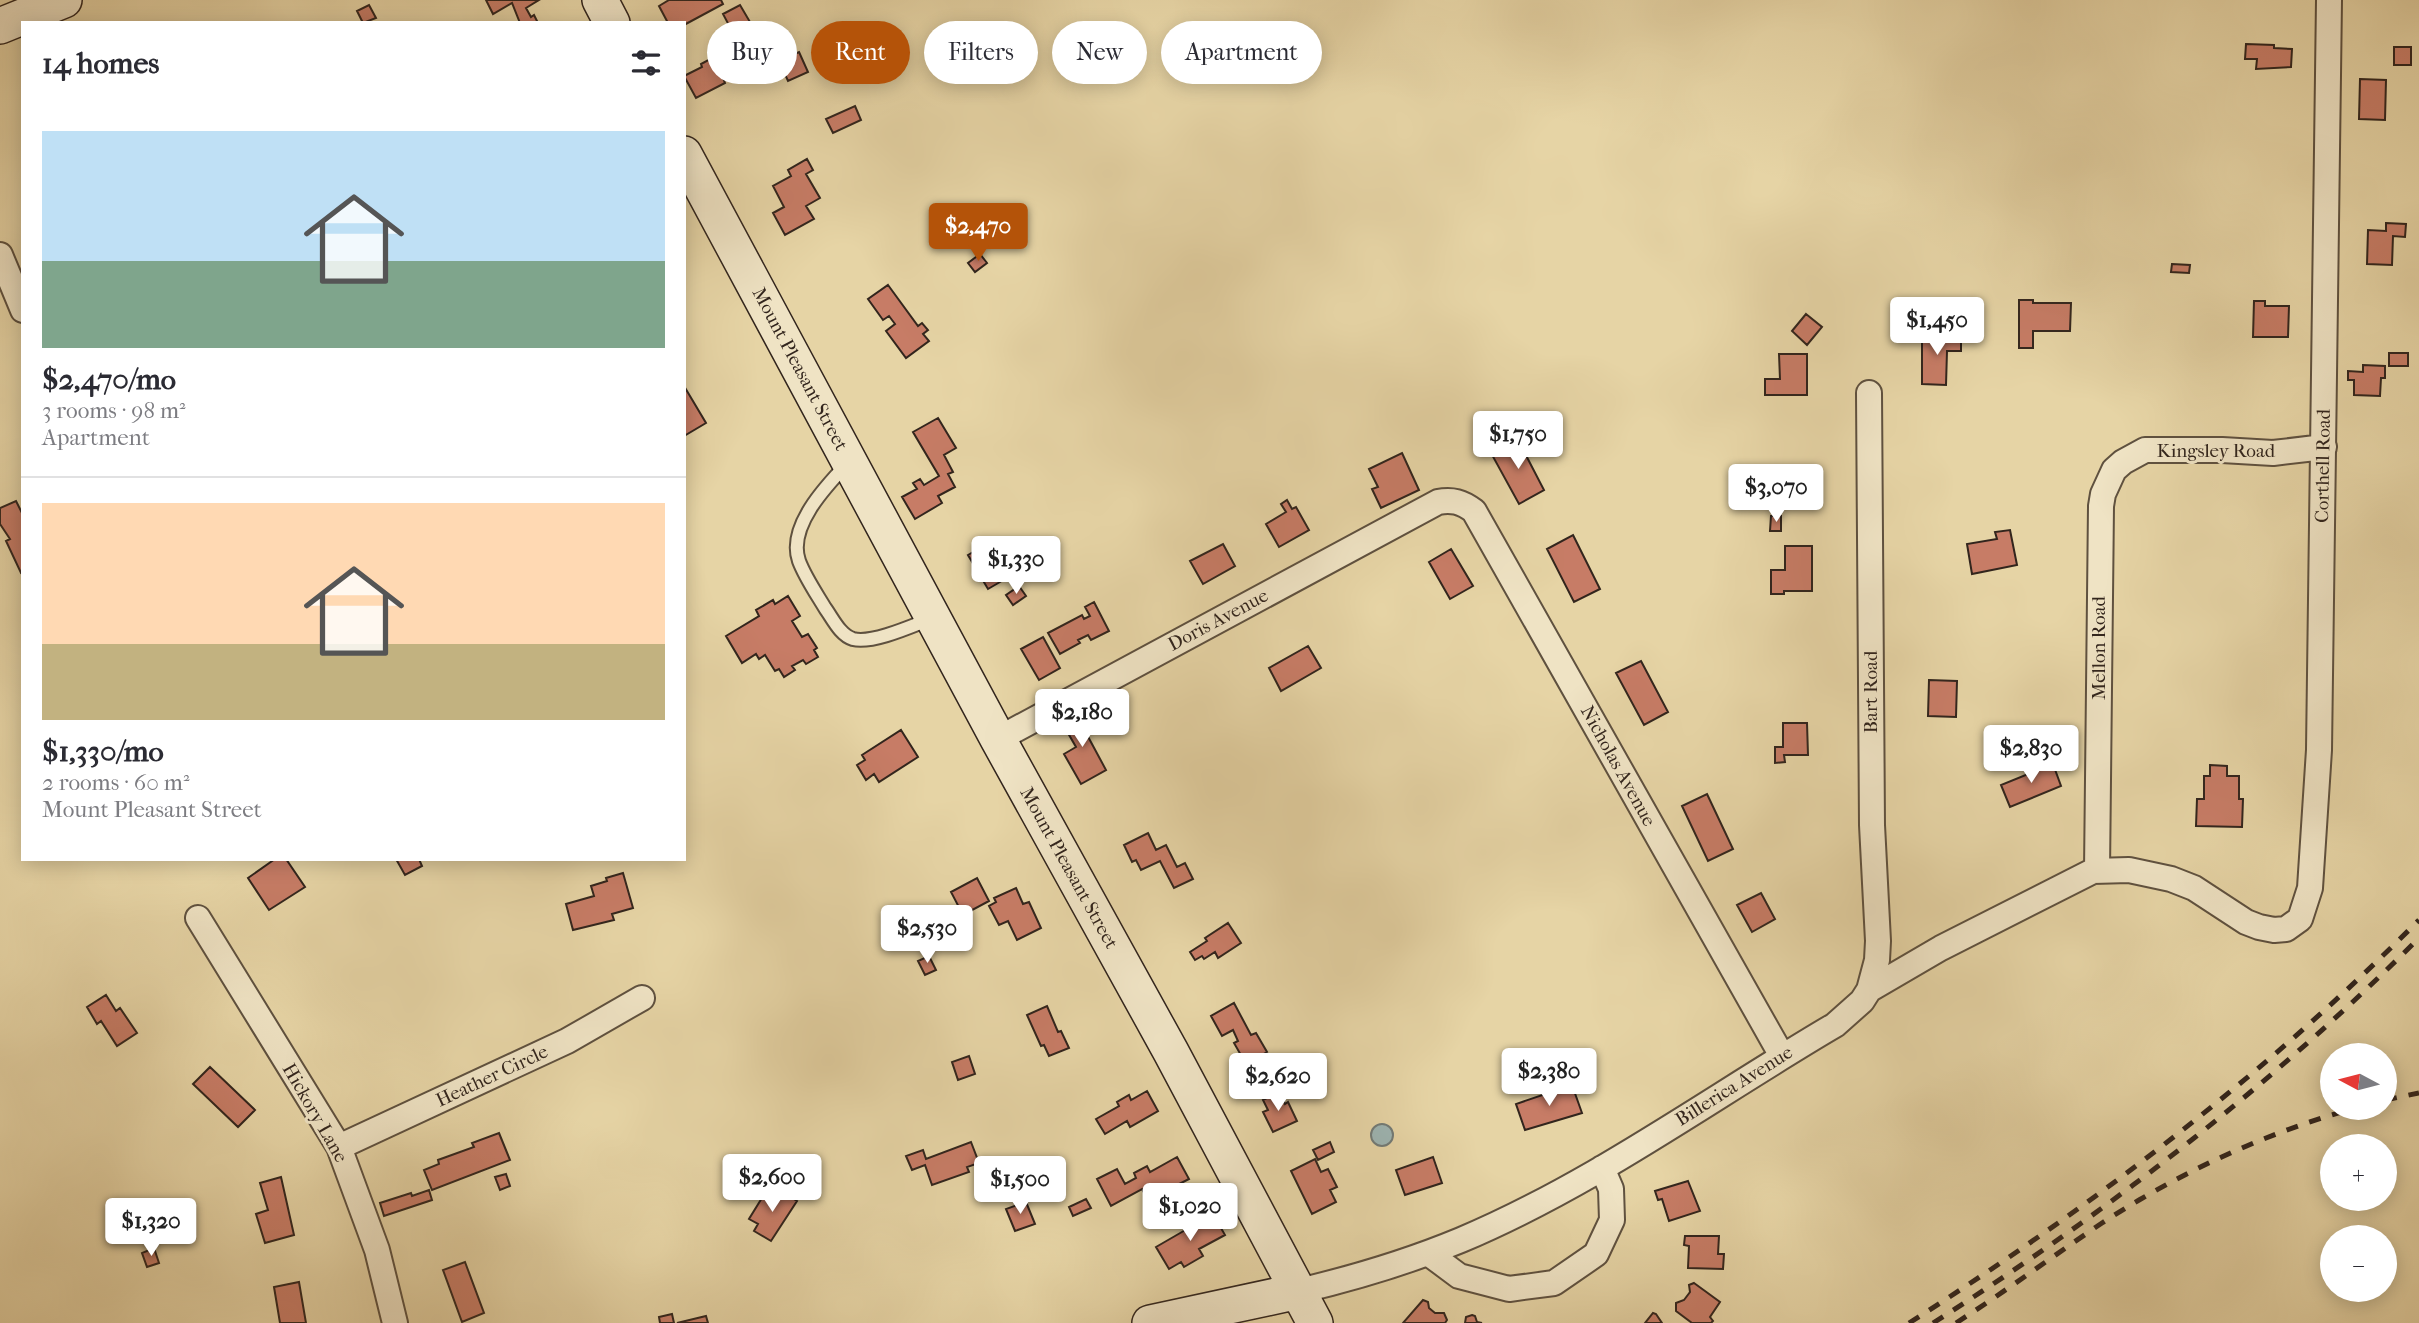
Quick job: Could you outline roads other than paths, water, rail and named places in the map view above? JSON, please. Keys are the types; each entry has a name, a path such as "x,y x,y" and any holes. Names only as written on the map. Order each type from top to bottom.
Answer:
{"main road":[{"path":"0,26 64,0"},
{"path":"600,0 611,21"},
{"name":"Mount Pleasant Street","path":"686,158 1315,1323"},
{"name":"Billerica Avenue","path":"1150,1323 1299,1291"}],"street":[{"name":"Corthell Road","path":"2292,926 2300,919 2310,888 2319,764 2329,0"},
{"path":"0,255 21,305"},
{"name":"Bart Road","path":"1869,393 1872,825 1878,941 1877,960 1869,990"},
{"name":"Kingsley Road","path":"2114,471 2123,462 2145,450 2273,453 2324,447"},
{"name":"Mellon Road","path":"2097,870 2101,506 2103,494 2114,471"},
{"name":"Nicholas Avenue","path":"1438,502 1456,501 1474,511 1782,1056"},
{"name":"Doris Avenue","path":"998,739 1438,502"},
{"name":"Billerica Avenue","path":"1299,1291 1371,1273 1428,1253 1496,1224 1602,1168 1835,1025 1863,1001 1869,990 1941,948 2063,884 2097,870 2129,870 2171,879 2194,888 2246,922 2274,930 2292,926"},
{"name":"Hickory Lane","path":"198,918 339,1147 377,1250 396,1323"},
{"name":"Heather Circle","path":"339,1147 567,1041 642,998"},
{"path":"1428,1253 1459,1276 1509,1289 1554,1283 1596,1254 1612,1220 1611,1189 1602,1168"}],"lane":[{"path":"850,461 820,494 806,515 798,545 798,559 840,631 851,639 877,637 934,618"}],"water":[{"path":"1382,1124 1390,1127 1393,1135 1390,1143 1382,1146 1374,1143 1371,1135 1374,1127"}],"railway":[{"path":"1909,1323 2045,1232 2175,1136 2300,1032 2419,920"},
{"path":"1933,1323 2062,1237 2186,1144 2306,1045 2419,938"},
{"path":"2398,1097 2419,1093"},
{"path":"1956,1323 2102,1223 2162,1187 2256,1142 2320,1119"}]}
